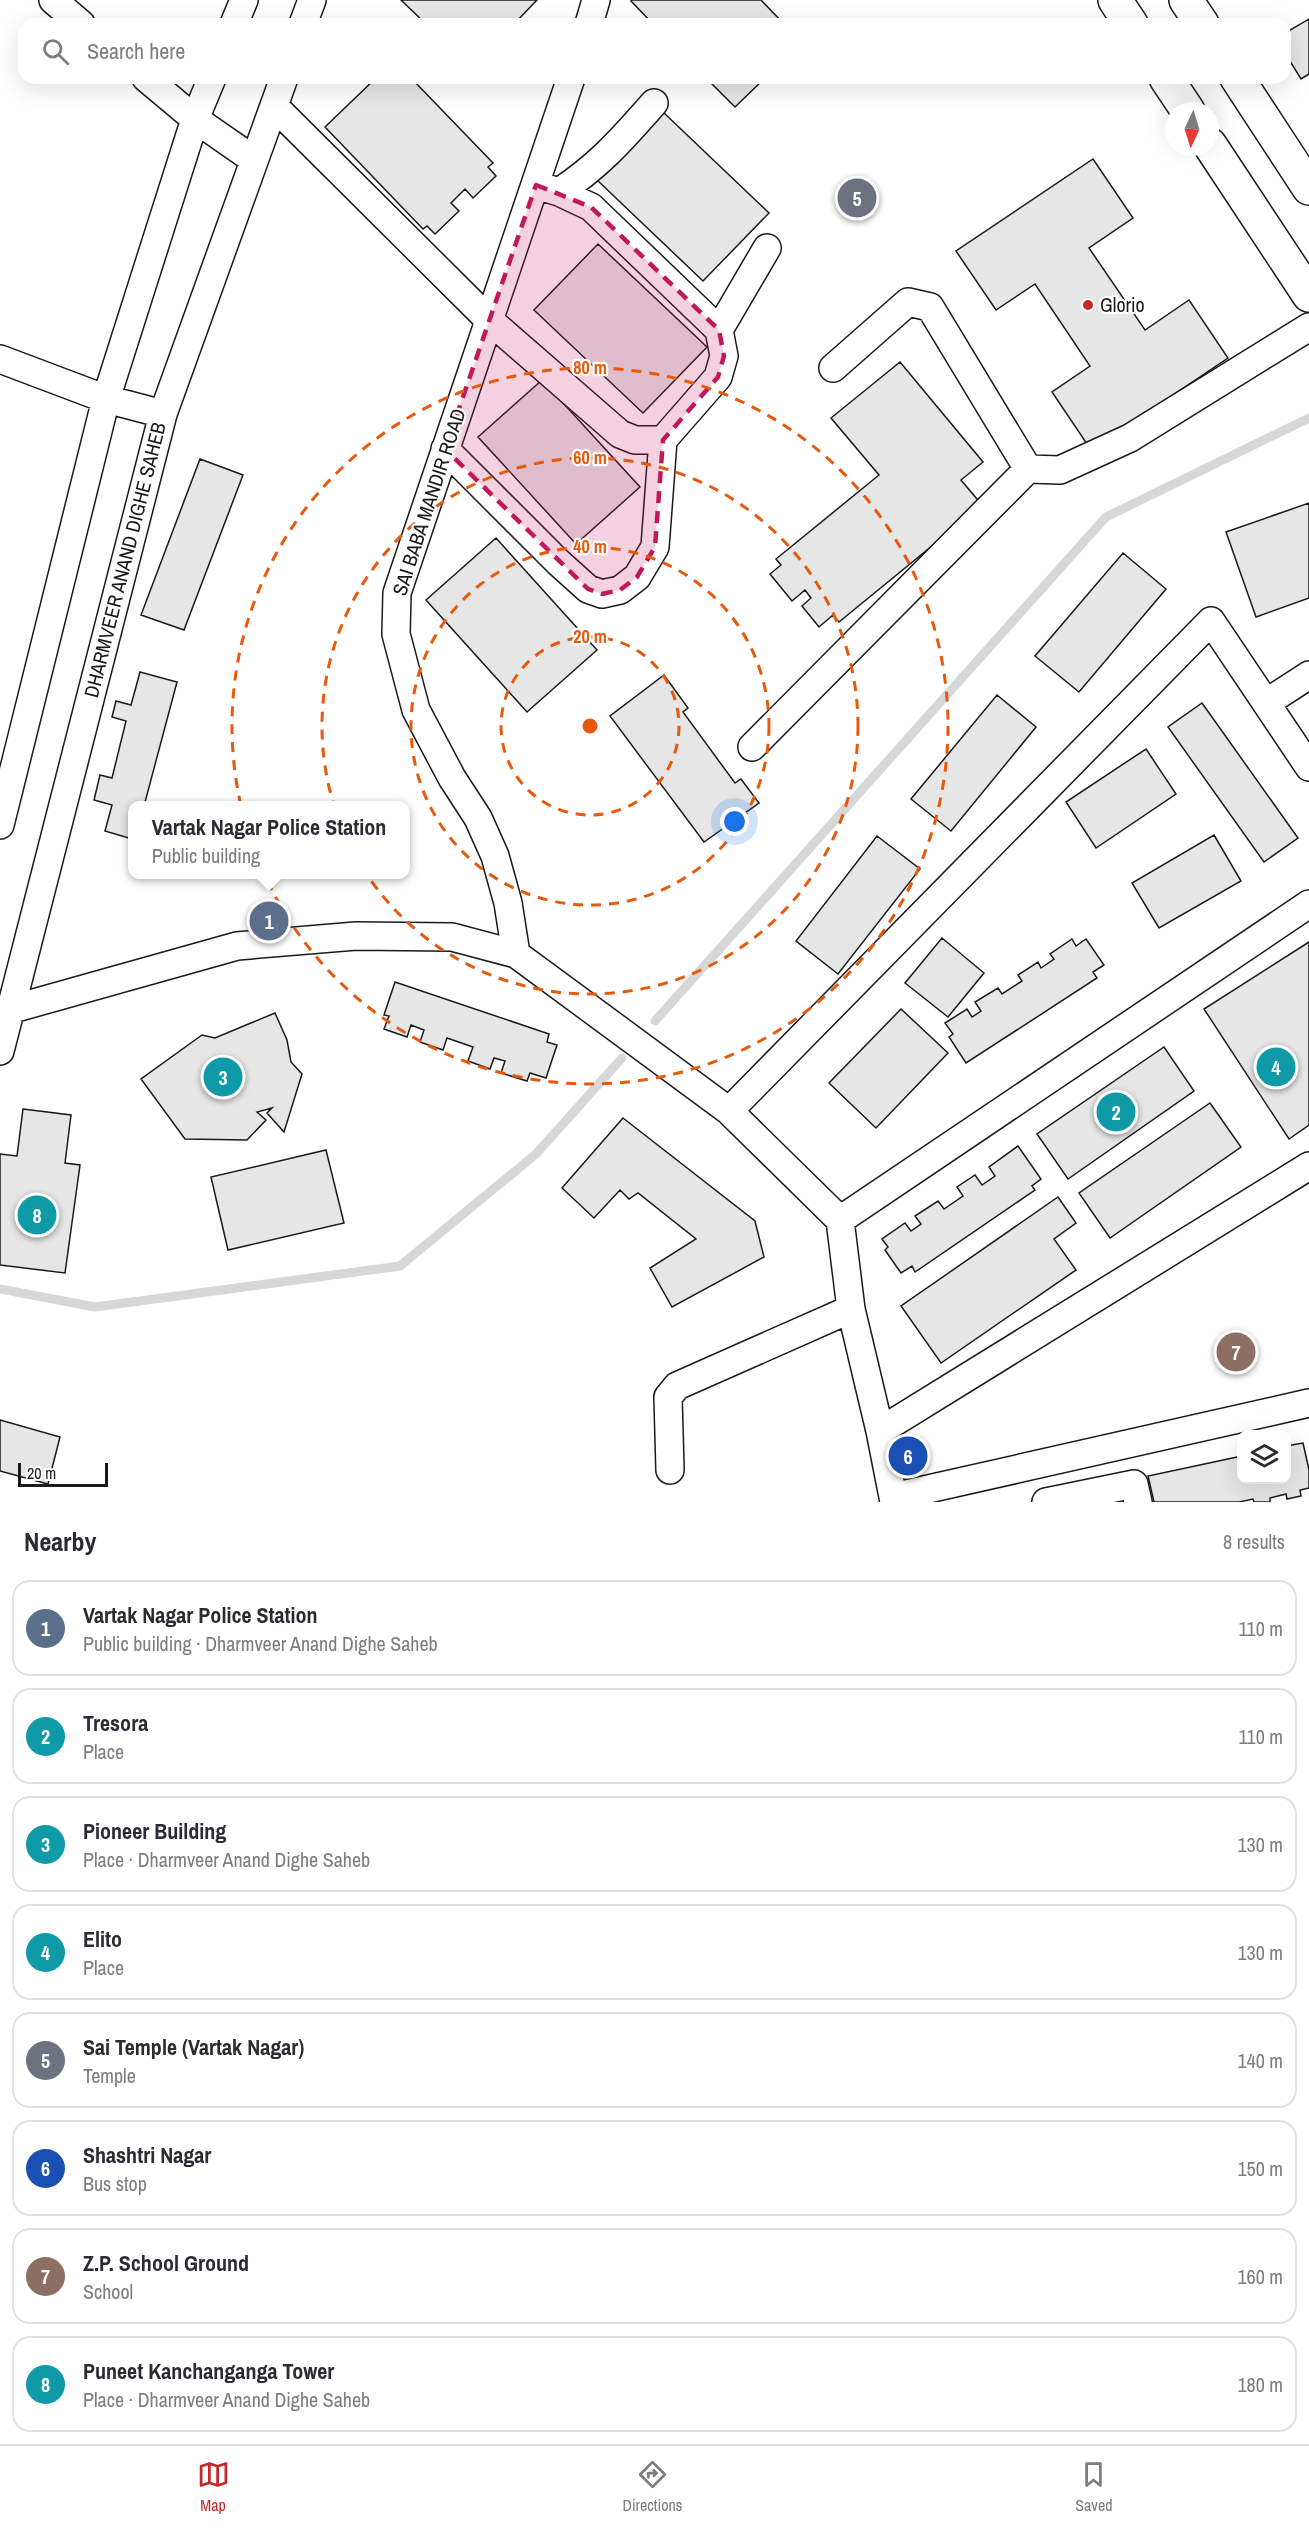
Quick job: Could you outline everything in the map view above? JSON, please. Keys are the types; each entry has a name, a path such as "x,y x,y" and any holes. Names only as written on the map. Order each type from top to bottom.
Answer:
{"main road":[{"path":"1115,0 1127,18"},
{"path":"1186,0 1198,18"},
{"path":"1170,84 1182,102"},
{"path":"1241,84 1307,179"},
{"path":"1217,156 1309,295"}],"street":[{"path":"53,0 74,18"},
{"path":"236,18 244,0"},
{"path":"305,18 312,0"},
{"path":"590,18 596,0"},
{"path":"153,84 195,119 254,160"},
{"path":"0,825 106,399 195,119 210,84"},
{"name":"DHARMVEER ANAND DIGHE SAHEB","path":"0,1051 4,1011 163,414 282,84"},
{"name":"SAI BABA MANDIR ROAD","path":"516,954 508,903 495,856 478,818 452,778 416,710 396,634 396,593 488,319 548,188 570,84"},
{"path":"548,188 589,172 609,154 654,103"},
{"path":"274,106 488,319 620,434 635,440 663,440"},
{"path":"445,449 588,589 602,594 620,590 637,577 655,547 663,440 718,377 724,356 719,330 591,207 548,188"},
{"path":"719,330 767,248"},
{"path":"833,368 908,302 930,307 1028,469"},
{"path":"752,747 1028,469 1060,470 1130,438 1309,327"},
{"path":"0,359 106,399 163,414"},
{"path":"729,1111 1211,621 1309,767"},
{"path":"1266,703 1309,675"},
{"path":"840,1220 1309,904"},
{"path":"4,1011 237,946 356,936 452,937 516,954 729,1111 840,1220 852,1309 893,1500 958,1492 1126,1445 1309,1403"},
{"path":"880,1431 1309,1166"},
{"path":"670,1470 668,1397 677,1386 852,1309"},
{"path":"1046,1502 1136,1493 1126,1445"}],"highlighted area":[{"path":"536,185 591,207 719,330 724,356 718,377 663,440 655,547 637,577 620,590 602,594 588,589 445,449"}],"building":[{"path":"401,0 537,0 520,18 420,18"},
{"path":"761,0 778,18 647,18 631,1"},
{"path":"1309,19 1309,74 1301,79 1291,63 1291,30"},
{"path":"370,84 417,84 493,163 488,167 496,176 473,198 465,189 451,203 459,211 435,234 427,226 423,229 325,127"},
{"path":"712,84 759,84 735,107"},
{"path":"663,112 769,213 703,281 597,180"},
{"name":"Glorio","path":"1093,159 1133,218 1089,248 1145,330 1189,300 1228,358 1091,450 1052,392 1090,366 1035,284 996,310 956,251"},
{"path":"598,244 707,347 643,413 534,310"},
{"path":"900,362 983,462 961,480 982,505 839,622 833,615 819,627 802,606 811,598 805,590 792,601 770,574 781,565 776,559 879,475 831,418"},
{"path":"542,380 640,487 576,544 478,437"},
{"path":"200,459 243,475 184,630 141,615"},
{"path":"1309,503 1309,598 1256,617 1226,532"},
{"path":"496,538 597,650 527,712 426,600"},
{"path":"1123,553 1166,589 1079,692 1035,656"},
{"path":"140,672 177,682 145,801 128,801 128,838 105,831 112,805 94,800 100,775 112,778 126,721 112,717 116,701 131,705"},
{"path":"664,675 688,708 683,712 735,783 741,779 759,803 704,842 610,716"},
{"path":"997,695 1036,727 951,831 911,799"},
{"path":"1202,703 1298,838 1264,862 1168,727"},
{"path":"1146,749 1176,794 1096,848 1066,802"},
{"path":"1214,835 1241,881 1159,928 1132,883"},
{"path":"877,836 920,869 838,974 796,941"},
{"path":"942,938 984,973 948,1017 905,983"},
{"path":"1072,939 1076,946 1086,939 1104,965 1093,972 1097,978 966,1063 949,1037 953,1034 945,1023 967,1009 972,1017 981,1011 975,1002 998,988 1002,994 1022,981 1018,975 1038,962 1041,968 1054,959 1050,954"},
{"path":"1309,942 1309,1125 1289,1139 1204,1009"},
{"path":"395,982 549,1034 547,1042 557,1045 546,1078 530,1073 527,1081 501,1073 505,1061 494,1058 490,1069 468,1061 473,1047 447,1038 443,1050 420,1042 424,1030 411,1025 407,1037 384,1029 389,1016 384,1015"},
{"path":"901,1009 948,1053 876,1128 829,1083"},
{"path":"275,1013 287,1040 291,1062 302,1074 284,1132 267,1113 272,1108 257,1112 266,1120 247,1140 185,1139 141,1079 202,1035 215,1038"},
{"path":"1164,1047 1194,1091 1068,1179 1037,1134"},
{"path":"1210,1103 1241,1147 1110,1238 1079,1193"},
{"path":"23,1109 71,1115 65,1163 80,1165 65,1273 0,1265 0,1154 17,1156"},
{"path":"623,1118 755,1221 764,1257 672,1307 650,1268 696,1239 638,1193 629,1199 620,1190 594,1218 562,1188"},
{"path":"1018,1146 1041,1179 1032,1186 1035,1190 915,1272 912,1266 901,1273 885,1250 888,1247 882,1239 905,1223 911,1231 921,1224 915,1216 938,1201 944,1209 963,1196 957,1187 975,1175 982,1185 995,1176 989,1167"},
{"path":"326,1150 344,1223 228,1250 211,1177"},
{"path":"1058,1197 1076,1223 1054,1239 1076,1270 941,1363 901,1306"},
{"path":"0,1420 60,1437 48,1484 0,1471"},
{"path":"1303,1443 1309,1470 1309,1488 1300,1490 1301,1496 1287,1499 1286,1494 1270,1498 1270,1502 1254,1502 1253,1499 1239,1502 1154,1502 1148,1476 1237,1457 1237,1484 1291,1484 1291,1445"}],"waterway":[{"path":"655,1021 1106,517 1309,418"},
{"path":"0,1289 95,1307 400,1266 536,1154 622,1058"}],"place":[{"name":"Sai Temple (Vartak Nagar)","path":"857,198"},
{"name":"Glorio","path":"1088,305"},
{"name":"Vartak Nagar Police Station","path":"269,921"},
{"name":"Elito","path":"1276,1067"},
{"name":"Pioneer Building","path":"223,1077"},
{"name":"Tresora","path":"1116,1112"},
{"name":"Puneet Kanchanganga Tower","path":"37,1215"},
{"name":"Z.P. School Ground","path":"1236,1352"},
{"name":"Shashtri Nagar","path":"908,1456"}]}
